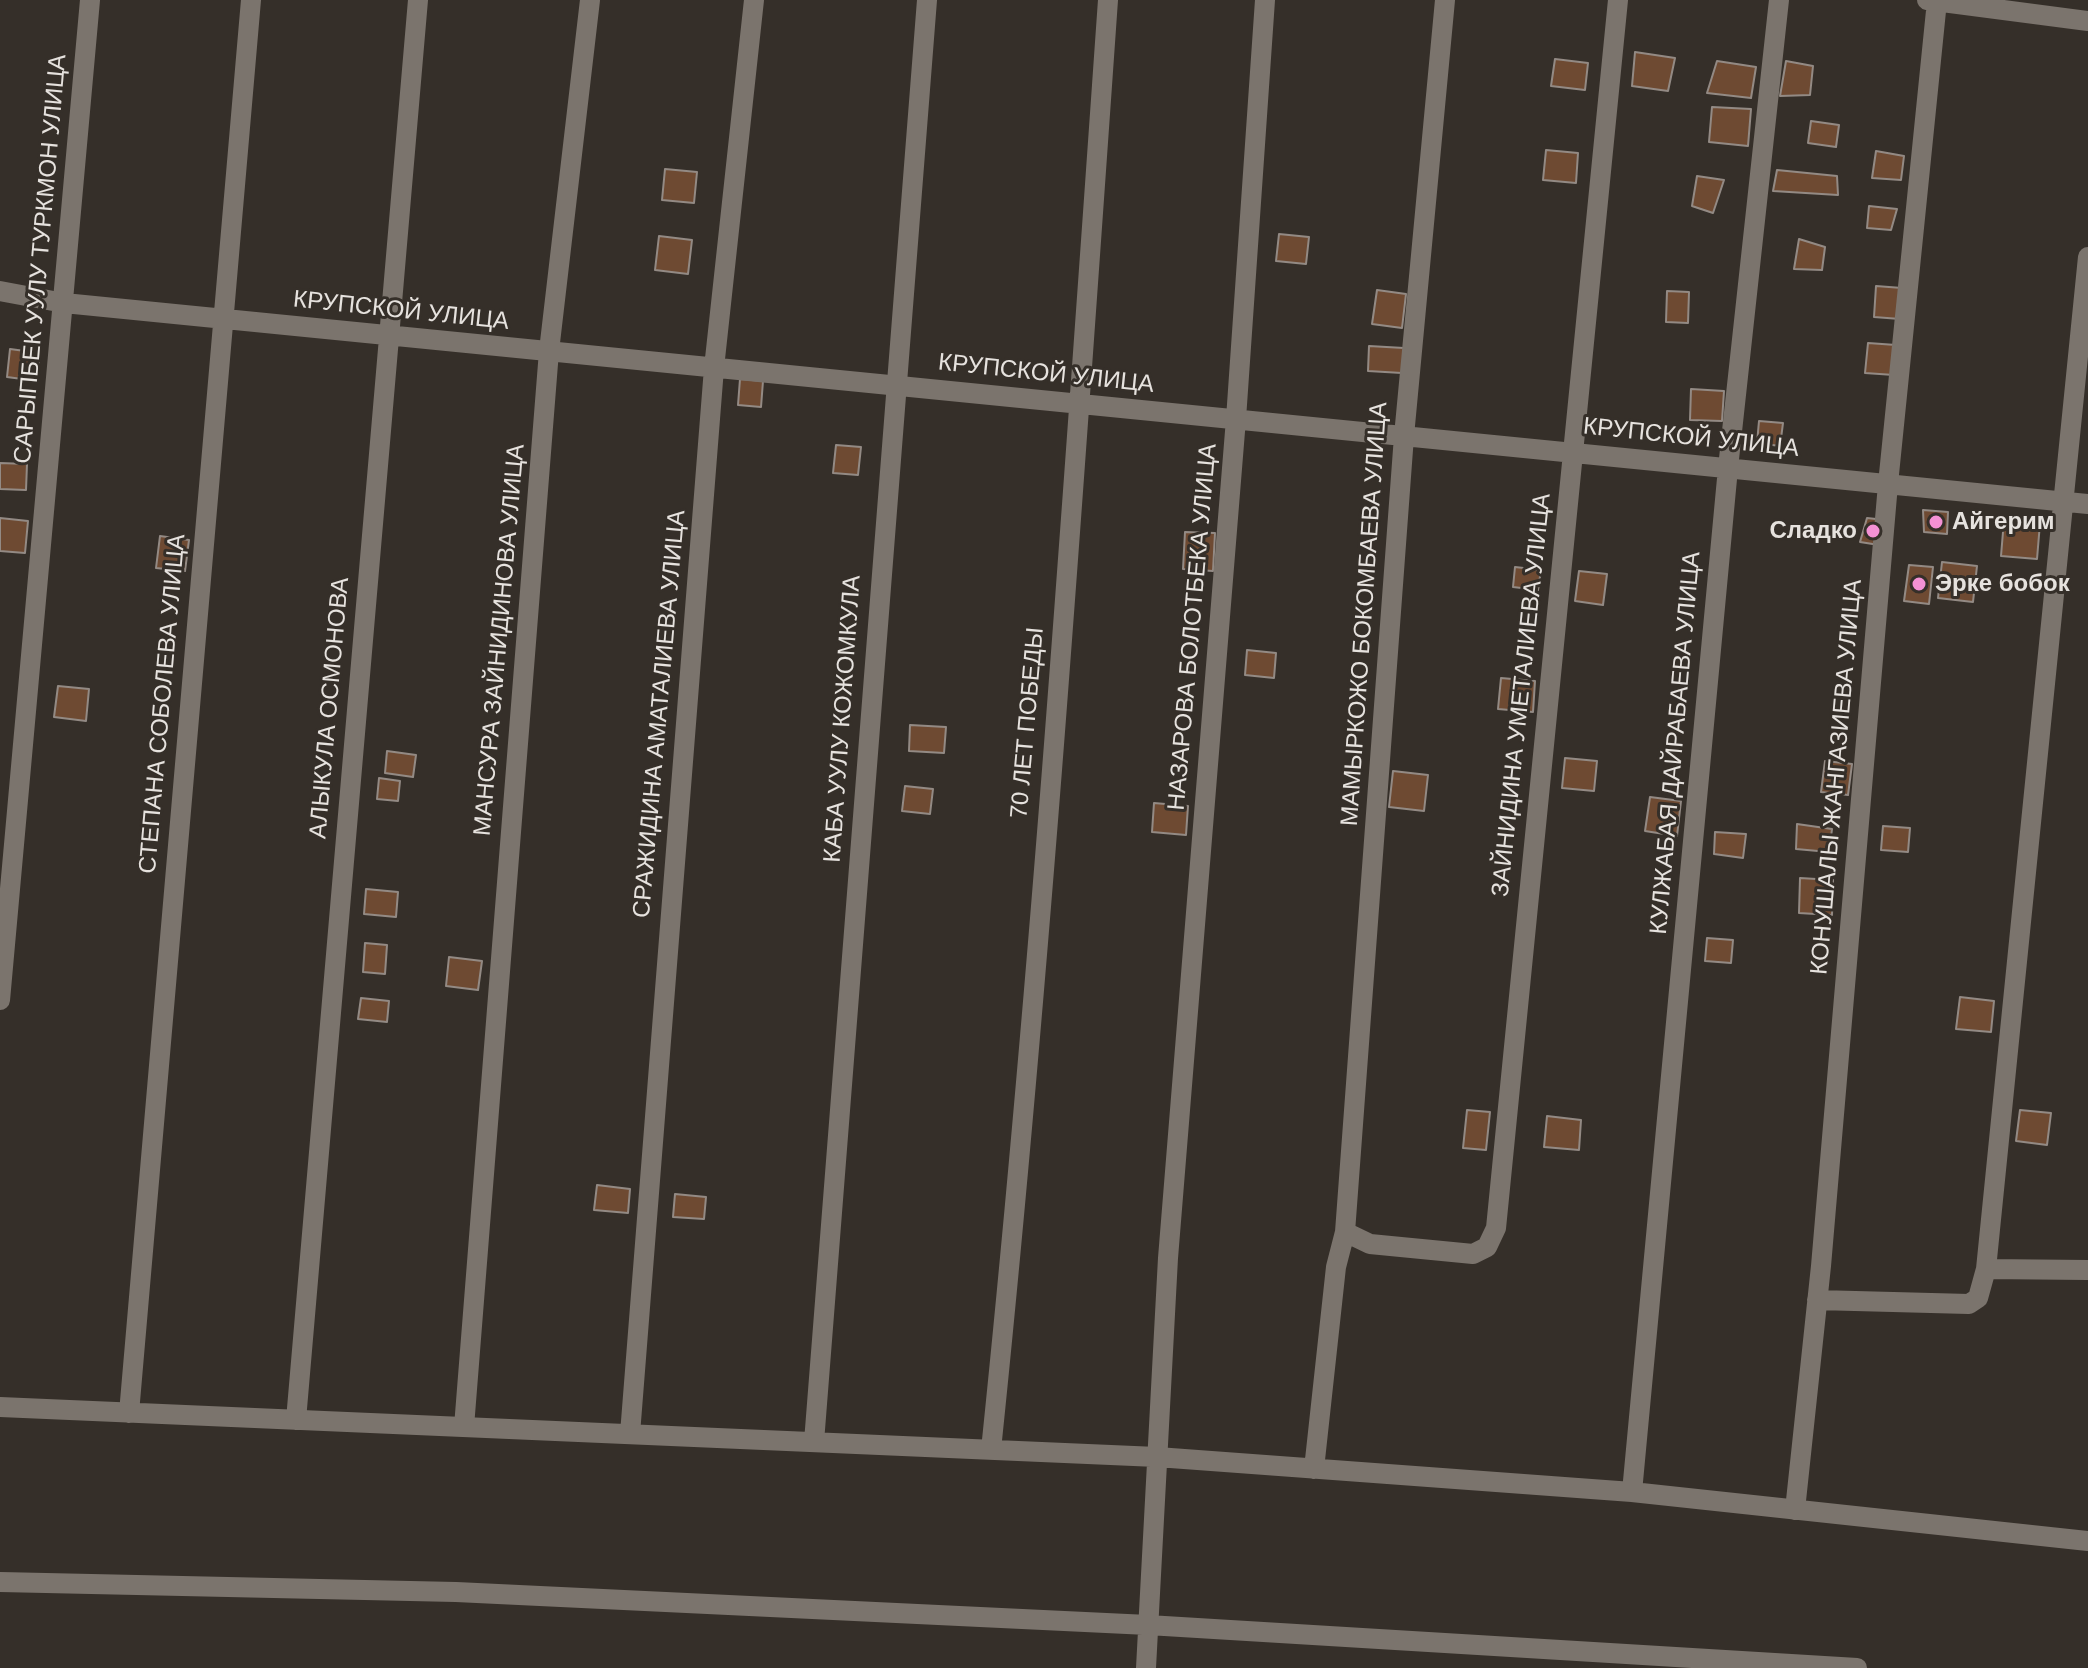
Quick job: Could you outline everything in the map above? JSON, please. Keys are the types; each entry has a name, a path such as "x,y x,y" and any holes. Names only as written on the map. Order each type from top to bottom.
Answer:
{"street":[{"name":"САРЫПБЕК УУЛУ ТУРКМОН УЛИЦА","path":"0,1000 90,0"},
{"name":"СТЕПАНА СОБОЛЕВА УЛИЦА","path":"129,1413 251,0"},
{"name":"АЛЫКУЛА ОСМОНОВА","path":"296,1420 418,0"},
{"name":"МАНСУРА ЗАЙНИДИНОВА УЛИЦА","path":"464,1427 549,351 590,0"},
{"name":"СРАЖИДИНА АМАТАЛИЕВА УЛИЦА","path":"630,1434 714,368 754,0"},
{"name":"КАБА УУЛУ КОЖОМКУЛА","path":"814,1442 894,386 927,0"},
{"name":"70 ЛЕТ ПОБЕДЫ","path":"991,1450 1013,1234 1080,404 1108,0"},
{"name":"НАЗАРОВА БОЛОТБЕКА УЛИЦА","path":"1146,1668 1168,1258 1236,419 1265,0"},
{"name":"МАМЫРКОЖО БОКОМБАЕВА УЛИЦА","path":"1314,1469 1336,1267 1345,1232 1404,436 1445,0"},
{"name":"ЗАЙНИДИНА УМЕТАЛИЕВА УЛИЦА","path":"1345,1232 1370,1244 1473,1254 1487,1247 1496,1228 1618,0"},
{"name":"КУЛЖАБАЯ ДАЙРАБАЕВА УЛИЦА","path":"1632,1492 1728,468 1779,0"},
{"path":"1932,1 2088,21 2088,3"},
{"name":"КОНУШАЛЫ ЖАНГАЗИЕВА УЛИЦА","path":"1795,1510 1817,1300 1932,1"},
{"path":"1817,1300 1969,1304 1978,1298 1986,1269 2088,257"},
{"name":"КРУПСКОЙ УЛИЦА","path":"0,291 64,303 2088,504"},
{"path":"1986,1269 2088,1270"},
{"path":"0,1407 1157,1457 1632,1492 2088,1541"},
{"path":"0,1582 456,1592 1148,1625 1857,1668"}],"building":[{"path":"1635,52 1675,58 1668,91 1632,86"},
{"path":"1555,59 1588,63 1585,90 1551,86"},
{"path":"1717,61 1756,67 1751,98 1707,93"},
{"path":"1786,61 1813,66 1810,95 1780,96"},
{"path":"1712,107 1751,109 1748,146 1709,142"},
{"path":"1811,121 1839,125 1836,147 1808,143"},
{"path":"1546,150 1578,153 1576,183 1543,180"},
{"path":"1876,151 1904,156 1901,180 1872,178"},
{"path":"665,169 697,172 694,203 662,200"},
{"path":"1777,170 1837,176 1838,195 1773,191"},
{"path":"1697,176 1724,180 1713,213 1692,206"},
{"path":"1869,206 1897,209 1891,230 1867,228"},
{"path":"1279,234 1309,237 1306,264 1276,261"},
{"path":"659,236 692,240 688,274 655,270"},
{"path":"1799,239 1825,247 1822,270 1794,269"},
{"path":"1876,286 1902,288 1900,319 1874,317"},
{"path":"1377,290 1406,294 1402,328 1372,324"},
{"path":"1667,291 1689,292 1688,323 1666,322"},
{"path":"1868,343 1896,345 1894,375 1865,373"},
{"path":"1369,346 1404,348 1402,373 1368,371"},
{"path":"10,349 40,353 37,381 7,377"},
{"path":"740,379 763,381 761,407 738,405"},
{"path":"1691,389 1724,391 1722,421 1690,420"},
{"path":"1759,421 1783,423 1780,446 1757,443"},
{"path":"836,445 861,447 858,475 833,473"},
{"path":"0,463 27,464 26,490 0,489"},
{"name":"Айгерим","path":"1923,510 1948,512 1947,534 1924,532"},
{"path":"0,518 28,521 25,553 0,551"},
{"name":"Сладко","path":"1867,518 1885,520 1879,545 1860,542"},
{"path":"2004,520 2040,523 2037,559 2001,556"},
{"path":"1185,532 1215,533 1213,571 1183,569"},
{"path":"160,536 189,540 185,571 156,568"},
{"path":"1942,562 1977,566 1973,602 1938,598"},
{"name":"Эрке бобок","path":"1909,565 1933,567 1929,604 1904,601"},
{"path":"1515,567 1541,570 1538,590 1513,587"},
{"path":"1579,571 1607,574 1603,605 1575,601"},
{"path":"1247,650 1276,653 1274,678 1245,675"},
{"path":"1501,678 1535,681 1533,712 1498,709"},
{"path":"58,686 89,689 86,721 54,717"},
{"path":"910,725 946,727 944,753 909,751"},
{"path":"387,751 416,755 413,777 385,773"},
{"path":"1565,758 1597,761 1594,791 1562,788"},
{"path":"1825,761 1852,764 1848,795 1821,792"},
{"path":"1393,771 1428,775 1424,811 1389,807"},
{"path":"379,778 400,781 398,801 377,799"},
{"path":"905,786 933,789 930,814 902,811"},
{"path":"1650,797 1681,801 1677,836 1645,831"},
{"path":"1154,803 1188,806 1186,835 1152,832"},
{"path":"1797,824 1832,829 1829,852 1796,849"},
{"path":"1883,826 1910,828 1908,852 1881,850"},
{"path":"1715,832 1746,834 1743,858 1714,854"},
{"path":"1800,878 1833,880 1832,915 1799,913"},
{"path":"366,889 398,892 396,917 364,914"},
{"path":"1707,938 1733,940 1731,963 1705,961"},
{"path":"365,943 387,945 385,974 363,972"},
{"path":"449,957 482,961 478,990 446,986"},
{"path":"1960,997 1994,1001 1991,1032 1956,1029"},
{"path":"361,998 389,1001 387,1022 358,1019"},
{"path":"1467,1110 1490,1112 1486,1150 1463,1148"},
{"path":"2020,1110 2051,1113 2047,1145 2016,1141"},
{"path":"1547,1116 1581,1120 1579,1150 1544,1147"},
{"path":"597,1185 630,1189 628,1213 594,1210"},
{"path":"675,1194 706,1197 704,1219 673,1217"}],"place":[{"name":"Айгерим","path":"1936,522"},
{"name":"Сладко","path":"1873,531"},
{"name":"Эрке бобок","path":"1919,584"}]}
